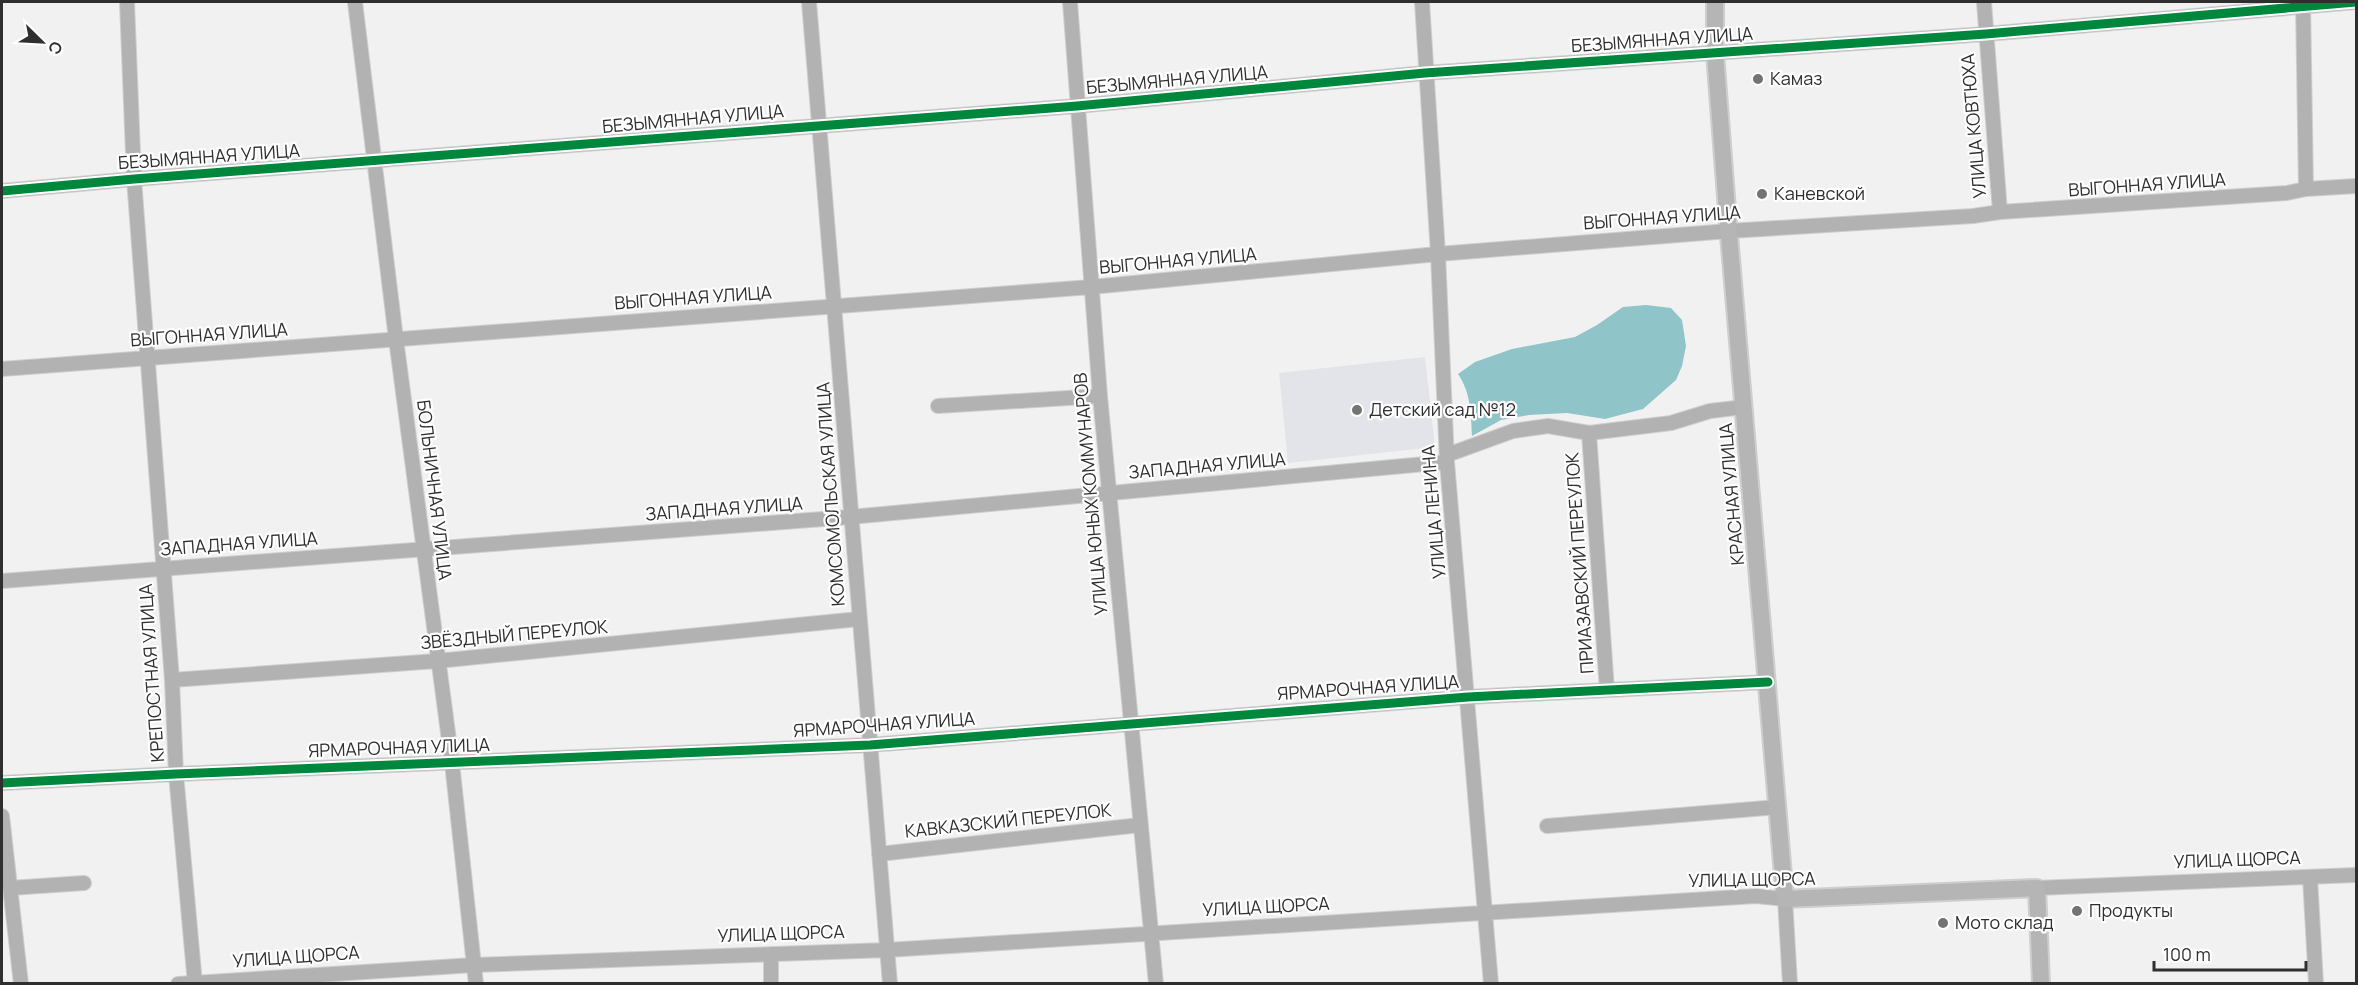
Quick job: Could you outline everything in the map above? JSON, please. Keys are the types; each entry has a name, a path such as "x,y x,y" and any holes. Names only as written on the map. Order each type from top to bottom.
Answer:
{"main road":[{"name":"КРАСНАЯ УЛИЦА","path":"1715,2 1715,53 1785,899"},
{"name":"УЛИЦА ЩОРСА","path":"1785,899 2037,888"},
{"path":"2037,888 2041,984"}],"street":[{"name":"КРЕПОСТНАЯ УЛИЦА","path":"127,2 134,178 172,680 176,774 195,983"},
{"name":"БОЛЬНИЧНАЯ УЛИЦА","path":"355,2 437,661 452,763 476,984"},
{"name":"КОМСОМОЛЬСКАЯ УЛИЦА","path":"809,2 890,984"},
{"name":"УЛИЦА ЮНЫХ КОММУНАРОВ","path":"1070,2 1100,396 1156,984"},
{"name":"УЛИЦА ЛЕНИНА","path":"1422,2 1438,254 1447,458 1491,984"},
{"name":"УЛИЦА КОВТЮХА","path":"1984,2 2000,212"},
{"name":"БЕЗЫМЯННАЯ УЛИЦА","path":"2,191 134,178 1077,106 1425,73 1986,34 2303,4 2356,2"},
{"path":"2303,4 2306,189"},
{"name":"ВЫГОННАЯ УЛИЦА","path":"2,369 1091,287 1438,254 1729,231 1973,216 2000,212 2287,193 2306,189 2356,186"},
{"path":"938,406 1100,396"},
{"name":"ЗАПАДНАЯ УЛИЦА","path":"2,581 850,518 1109,493 1447,458 1513,431 1548,426 1589,433 1671,423 1710,411 1744,407"},
{"name":"ПРИАЗАВСКИЙ ПЕРЕУЛОК","path":"1589,433 1607,690"},
{"name":"ЗВЁЗДНЫЙ ПЕРЕУЛОК","path":"172,680 437,661 859,619"},
{"name":"ЯРМАРОЧНАЯ УЛИЦА","path":"2,783 870,745 1468,697 1768,682"},
{"path":"1547,826 1778,807"},
{"path":"2,816 8,895 21,984"},
{"name":"КАВКАЗСКИЙ ПЕРЕУЛОК","path":"879,854 1140,825"},
{"name":"УЛИЦА ЩОРСА","path":"2037,888 2356,875"},
{"path":"2310,877 2316,984"},
{"path":"8,895 84,883"},
{"name":"УЛИЦА ЩОРСА","path":"178,984 474,965 887,950 1756,897 1785,899"},
{"name":"КРАСНАЯ УЛИЦА","path":"1785,899 1791,984"},
{"path":"771,954 771,984"}],"shaded area":[{"name":"Детский сад №12","path":"1425,357 1435,447 1288,463 1279,373"}],"water":[{"path":"1646,305 1671,308 1682,320 1686,346 1682,366 1676,380 1643,409 1605,419 1567,413 1529,415 1501,420 1472,436 1468,396 1458,374 1475,362 1512,349 1575,337 1623,307"}],"cycle path":[{"path":"2,191 1077,106 1425,73 1986,34 2356,2"},
{"path":"2,783 870,745 1468,697 1768,682"}],"place":[{"name":"Камаз","path":"1758,79"},
{"name":"Каневской","path":"1762,194"},
{"name":"Детский сад №12","path":"1357,410"},
{"name":"Продукты","path":"2077,911"},
{"name":"Мото склад","path":"1943,923"}]}
